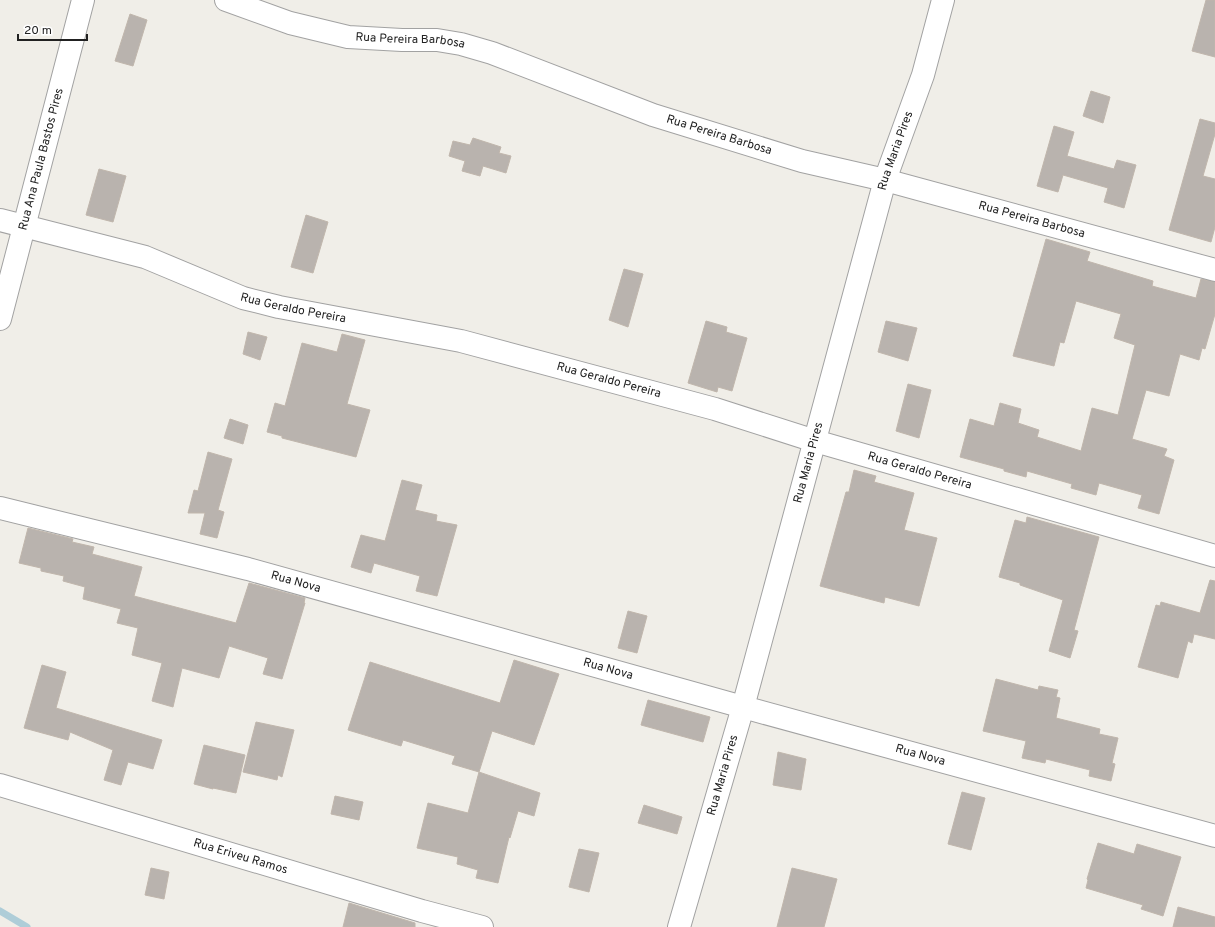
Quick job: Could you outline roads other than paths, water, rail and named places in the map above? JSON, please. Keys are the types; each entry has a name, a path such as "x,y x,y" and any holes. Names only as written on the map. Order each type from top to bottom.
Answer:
{"street":[{"name":"Rua Ana Paula Bastos Pires","path":"0,319 84,0"},
{"name":"Rua Pereira Barbosa","path":"226,0 290,23 348,37 437,40 460,44 492,53 653,115 802,161 885,180 1215,270"},
{"name":"Rua Maria Pires","path":"679,927 743,707 885,180 923,75 943,0"},
{"name":"Rua Geraldo Pereira","path":"0,220 145,257 243,298 279,307 460,341 715,409 815,441 1215,556"},
{"name":"Rua Nova","path":"0,508 248,569 743,707 1215,836"},
{"name":"Rua Eriveu Ramos","path":"0,785 422,911 482,927"}],"waterway":[{"path":"0,911 27,927"}]}
